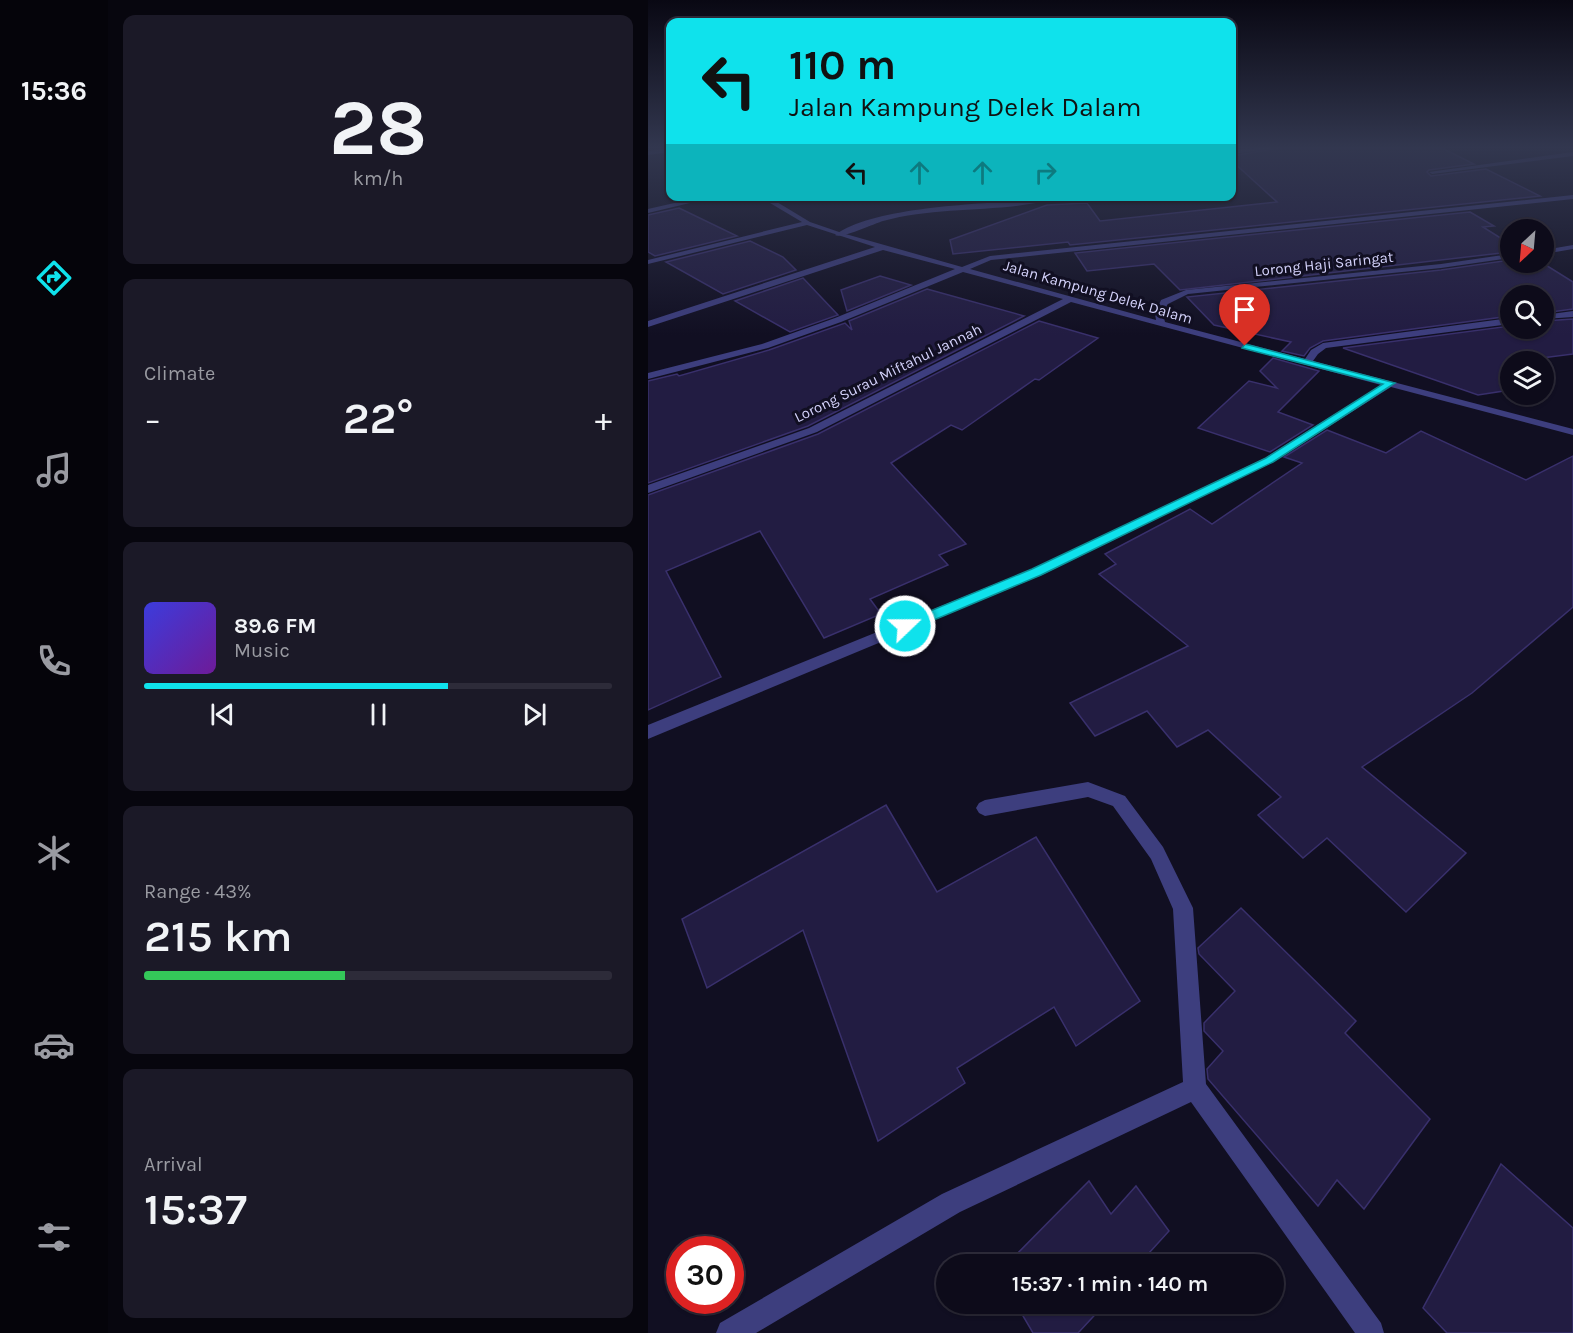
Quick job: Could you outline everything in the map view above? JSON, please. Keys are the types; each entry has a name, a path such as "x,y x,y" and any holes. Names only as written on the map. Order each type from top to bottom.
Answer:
{"street":[{"name":"Jalan Kampung Delek Dalam","path":"786,210 808,223 839,235 967,268 1161,324 1573,432"},
{"path":"839,235 862,224 908,215 954,210"},
{"path":"648,376 765,346 838,320 990,258 1444,210"},
{"path":"648,262 808,223"},
{"path":"648,324 884,247"},
{"path":"1554,250 1573,247"},
{"name":"Lorong Haji Saringat","path":"1161,324 1159,314 1164,302 1186,292 1441,266 1500,257"},
{"name":"Lorong Surau Miftahul Jannah","path":"648,489 813,430 1070,299"},
{"path":"1554,316 1573,314"},
{"path":"1308,362 1314,352 1323,346 1500,322"},
{"path":"648,732 1037,572 1269,460 1390,383"},
{"path":"985,808 1088,789 1119,801 1156,853 1183,908 1195,1088 1371,1333"},
{"path":"730,1333 951,1203 1195,1088"}],"building":[{"path":"669,210 684,210 737,236 655,256 648,252 648,215"},
{"path":"1033,210 1092,210 1100,221 1201,210 1404,210 1070,245 1068,242 953,254 950,240"},
{"path":"1470,212 1494,226 1483,227 1500,238 1500,253 1180,290 1154,264 1087,271 1075,253"},
{"path":"750,241 783,257 796,270 723,294 666,262"},
{"path":"1500,261 1500,273 1554,273 1554,270 1573,282 1573,309 1554,312 1554,285 1500,285 1500,317 1323,341 1310,348 1304,356 1282,351 1291,342 1214,325 1187,297 1441,270"},
{"path":"880,276 911,285 847,311 841,290"},
{"path":"803,278 838,315 790,332 735,301"},
{"path":"927,289 1024,316 808,426 648,483 648,381 677,374 679,376 769,350 845,323 852,330 849,321"},
{"path":"1573,319 1573,354 1554,356 1554,351 1500,351 1500,392 1478,395 1343,348 1500,327 1500,339 1554,339 1554,320"},
{"path":"1039,321 1098,338 962,430 951,425 891,463 966,544 939,555 948,565 870,599 881,614 824,638 760,531 666,571 721,677 648,710 648,495 818,434"},
{"path":"1273,358 1319,371 1278,412 1313,425 1270,452 1198,428 1249,381 1277,388 1260,371"},
{"path":"1327,430 1386,453 1421,431 1526,480 1573,456 1573,607 1472,693 1362,767 1466,853 1406,912 1327,838 1303,858 1258,815 1281,797 1208,730 1177,747 1147,711 1095,736 1070,703 1188,646 1099,574 1116,564 1105,554 1190,509 1212,524 1302,463 1284,457"},
{"path":"886,805 937,892 1036,837 1140,1001 1076,1046 1054,1007 957,1068 965,1083 878,1141 803,930 707,988 682,919"},
{"path":"1241,908 1356,1021 1345,1033 1430,1119 1364,1209 1337,1180 1318,1206 1208,1079 1207,1069 1223,1051 1204,1031 1204,1023 1235,991 1199,954 1198,948"},
{"path":"1501,1164 1573,1228 1573,1333 1447,1333 1423,1308"},
{"path":"1089,1181 1111,1214 1136,1186 1169,1231 1148,1254 1017,1254"},
{"path":"1022,1314 1096,1314 1078,1333 1033,1333"}],"route":[{"path":"905,626 1037,572 1269,460 1390,383 1245,346"}]}
